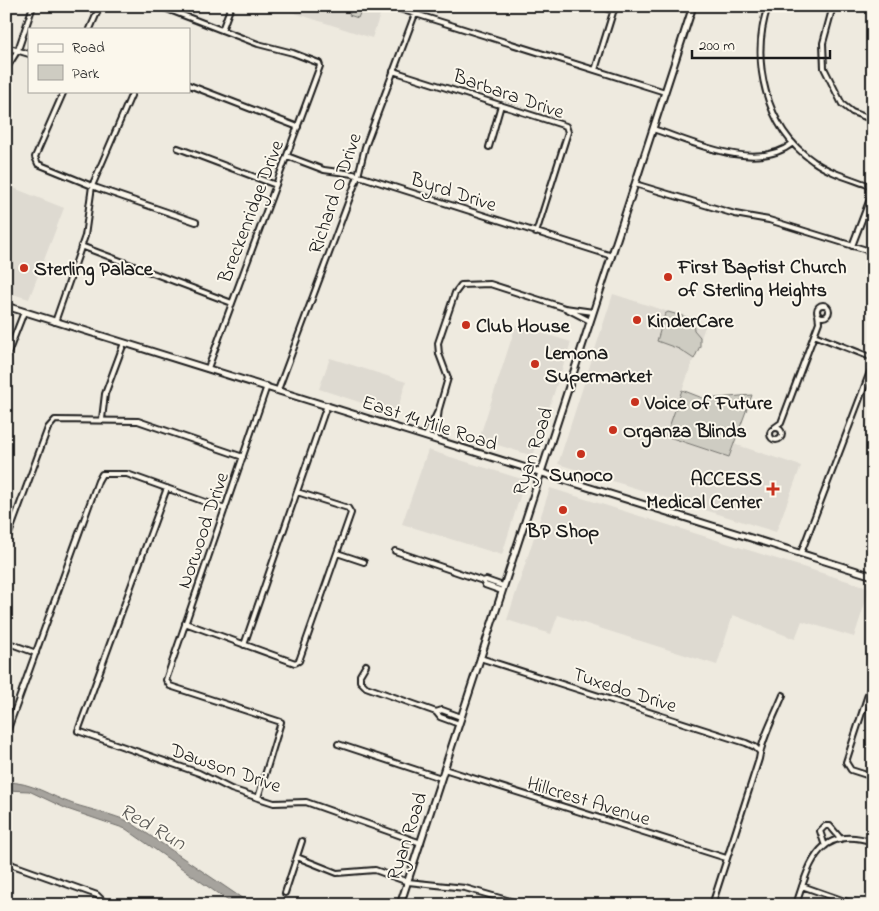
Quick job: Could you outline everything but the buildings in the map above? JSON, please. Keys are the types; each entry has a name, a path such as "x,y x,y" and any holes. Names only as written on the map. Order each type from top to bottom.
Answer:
{"main road":[{"name":"Ryan Road","path":"400,904 693,6"},
{"name":"East 14 Mile Road","path":"6,306 873,576"}],"street":[{"path":"6,69 18,50 33,6"},
{"path":"90,28 100,6"},
{"path":"159,6 222,30 231,6"},
{"path":"390,6 665,92"},
{"name":"Richard O Drive","path":"278,390 358,176 365,147 418,6"},
{"path":"594,70 614,8 599,6"},
{"path":"768,6 761,32 760,68 770,101 793,143 804,155 826,169 873,187"},
{"path":"833,6 823,43 824,68 842,104 852,112 873,120"},
{"name":"Breckenridge Drive","path":"208,368 320,64 293,53 258,44 222,30"},
{"path":"6,47 28,54"},
{"name":"Barbara Drive","path":"393,71 564,125 568,130 536,233"},
{"path":"190,85 298,126"},
{"path":"64,92 35,159 40,166 196,222"},
{"path":"55,322 82,246 88,220 92,186 132,92"},
{"path":"489,146 502,105"},
{"path":"653,129 738,155 753,157 772,155 793,143"},
{"path":"178,148 276,185"},
{"name":"Byrd Drive","path":"287,156 324,170 358,176 612,256"},
{"path":"635,184 735,214 769,220 873,252"},
{"path":"852,246 873,191"},
{"path":"82,246 232,303"},
{"path":"435,439 439,409 448,375 439,354 438,343 455,293 461,285 490,284 565,308 593,312"},
{"path":"780,423 782,437 775,440 770,434 780,423 819,322 818,307 826,306 829,313 819,322"},
{"path":"565,308 590,321"},
{"path":"6,358 24,312"},
{"path":"818,314 825,317"},
{"path":"814,335 873,358"},
{"path":"102,419 105,394 124,343"},
{"path":"801,553 873,364"},
{"name":"Norwood Drive","path":"258,798 281,722 167,683 166,678 267,386"},
{"path":"244,644 327,405"},
{"path":"426,436 439,409"},
{"path":"6,542 52,421 102,419 138,421 243,457"},
{"path":"774,428 782,430"},
{"path":"8,730 102,474 127,474 225,509"},
{"name":"Dawson Drive","path":"167,488 78,731 87,736 199,773 230,788 258,798 277,804 298,800 306,802 421,843"},
{"path":"185,623 297,663 351,513 350,509 297,492"},
{"path":"395,551 482,581 485,584 503,588"},
{"path":"338,553 364,562"},
{"path":"6,642 36,653"},
{"name":"Tuxedo Drive","path":"480,658 746,743 759,751"},
{"path":"366,664 360,675 360,681 366,687 436,712 440,717 459,724"},
{"path":"873,679 846,762 847,767 873,777"},
{"path":"712,905 759,759 759,751 764,744 783,695"},
{"path":"436,712 442,710 461,717"},
{"path":"338,744 441,778"},
{"name":"Hillcrest Avenue","path":"444,769 726,858"},
{"path":"826,844 820,831 825,826 830,826 841,839"},
{"path":"796,905 811,861 826,844 852,837 873,842"},
{"path":"285,893 302,841"},
{"path":"297,858 337,872 371,870 408,882 465,888 524,905"},
{"path":"6,860 16,866 97,896 107,905"},
{"path":"802,886 856,905"}],"shaded area":[{"path":"273,6 383,6 372,38"},
{"path":"6,185 64,208 29,299 6,292"},
{"path":"613,294 706,324 666,436 729,457 734,444 801,466 776,532 558,464"},
{"path":"516,325 571,342 533,456 479,439"},
{"path":"330,358 406,382 396,414 319,389"},
{"path":"428,450 525,480 502,555 402,524"},
{"path":"550,488 870,588 854,637 802,621 795,639 733,615 717,665 558,615 551,634 507,620"},
{"name":"Red Run","path":"6,782 24,784 73,804 130,822 252,905 234,905 126,829 67,809 29,791 6,790"}],"green space":[{"path":"353,6 363,6 358,18 349,15"},
{"path":"668,312 693,319 694,330 700,337 700,346 694,359 679,349 657,341 665,314"},
{"path":"682,390 705,399 752,395 729,457 666,436"}],"place":[{"name":"Sterling Palace","path":"24,268"},
{"name":"First Baptist Church of Sterling Heights","path":"668,277"},
{"name":"KinderCare","path":"637,320"},
{"name":"Club House","path":"466,325"},
{"name":"Lemona Supermarket","path":"535,364"},
{"name":"Voice of Future","path":"635,402"},
{"name":"Organza Blinds","path":"613,430"},
{"name":"Sunoco","path":"581,454"},
{"name":"ACCESS Medical Center","path":"773,489"},
{"name":"BP Shop","path":"563,510"}]}
